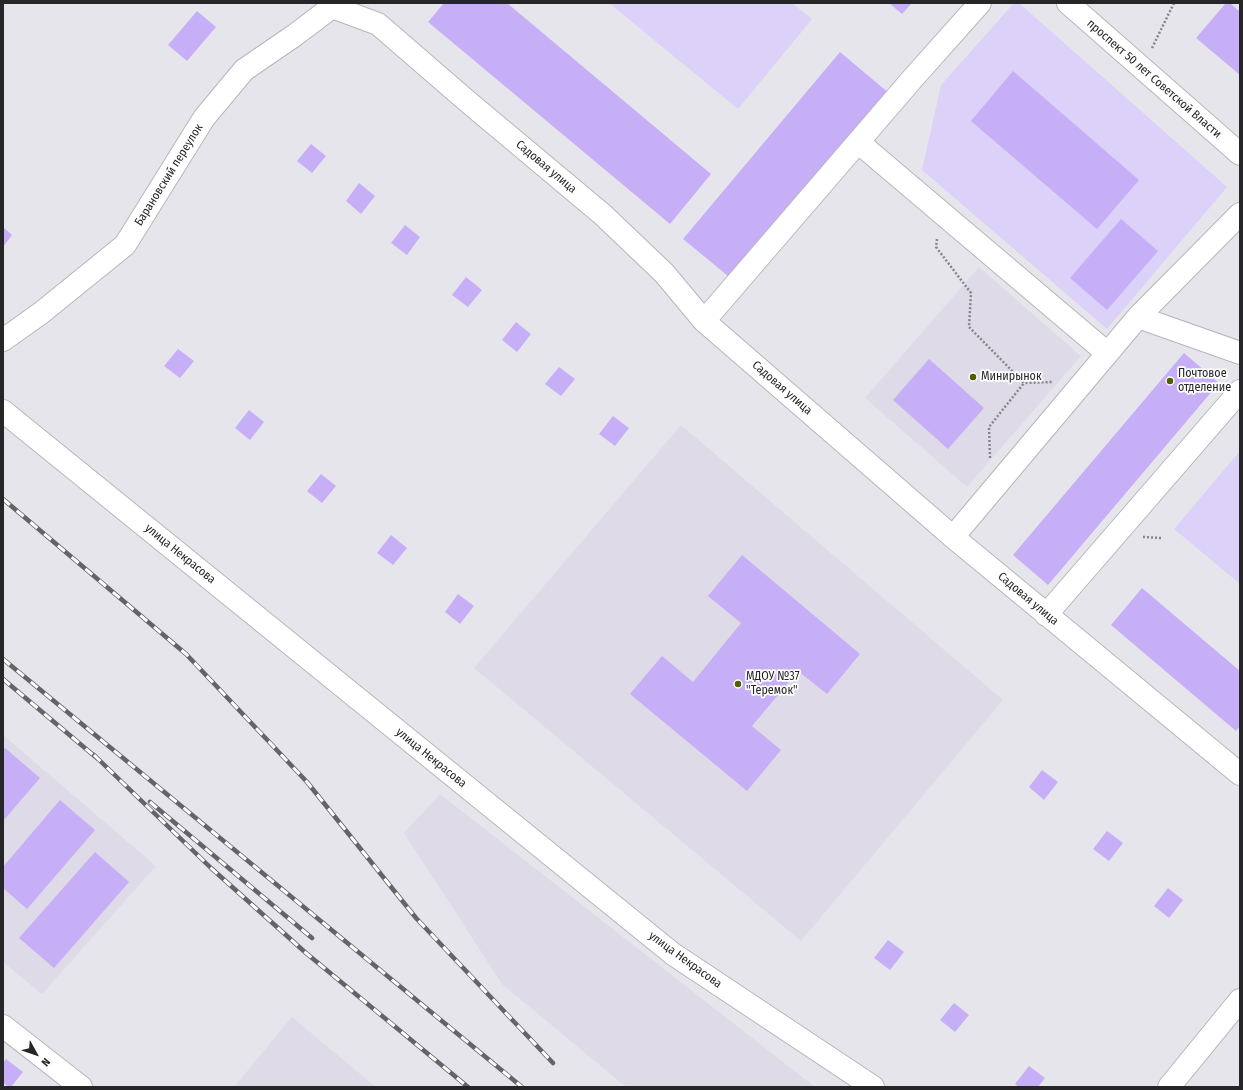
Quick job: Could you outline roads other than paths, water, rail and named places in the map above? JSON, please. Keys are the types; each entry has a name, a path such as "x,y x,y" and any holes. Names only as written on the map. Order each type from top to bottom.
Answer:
{"street":[{"path":"704,321 980,3"},
{"name":"проспект 50 лет Советской Власти","path":"1068,3 1240,154"},
{"name":"Садовая улица","path":"330,5 378,24 602,214 664,273 704,321 953,537 1240,774"},
{"name":"Барановский переулок","path":"3,340 41,313 125,245 204,118 244,70 295,35 330,5"},
{"path":"858,142 1107,354"},
{"path":"953,537 1138,317 1240,214"},
{"path":"1138,317 1240,353"},
{"path":"1046,615 1240,391"},
{"name":"улица Некрасова","path":"3,411 673,954 873,1087"},
{"path":"1169,1087 1240,1000"},
{"path":"3,1026 81,1087"}],"railway":[{"path":"3,499 186,654 307,782 416,918 553,1063"},
{"path":"3,659 522,1087"},
{"path":"3,679 98,759"},
{"path":"94,755 211,868 306,953 468,1087"},
{"path":"150,802 312,938"}],"place":[{"name":"Минирынок","path":"973,377"},
{"name":"Почтовое отделение","path":"1170,381"},
{"name":"МДОУ №37 \"Теремок\"","path":"738,684"}]}
